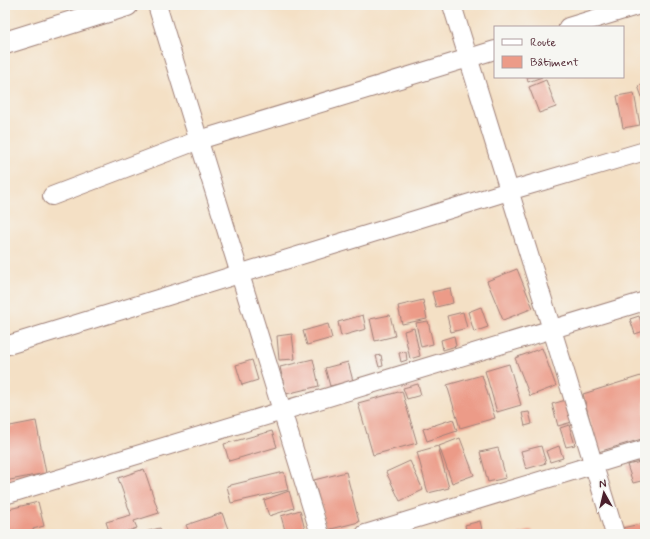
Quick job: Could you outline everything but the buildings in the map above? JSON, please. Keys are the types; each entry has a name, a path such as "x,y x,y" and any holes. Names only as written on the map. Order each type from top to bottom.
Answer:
{"street":[{"path":"5,43 127,5"},
{"path":"157,5 320,534"},
{"path":"452,5 615,534"},
{"path":"571,26 640,5"},
{"path":"52,196 199,140 494,50"},
{"path":"5,346 509,191 645,151"},
{"path":"5,495 645,301"},
{"path":"366,534 645,449"}]}
